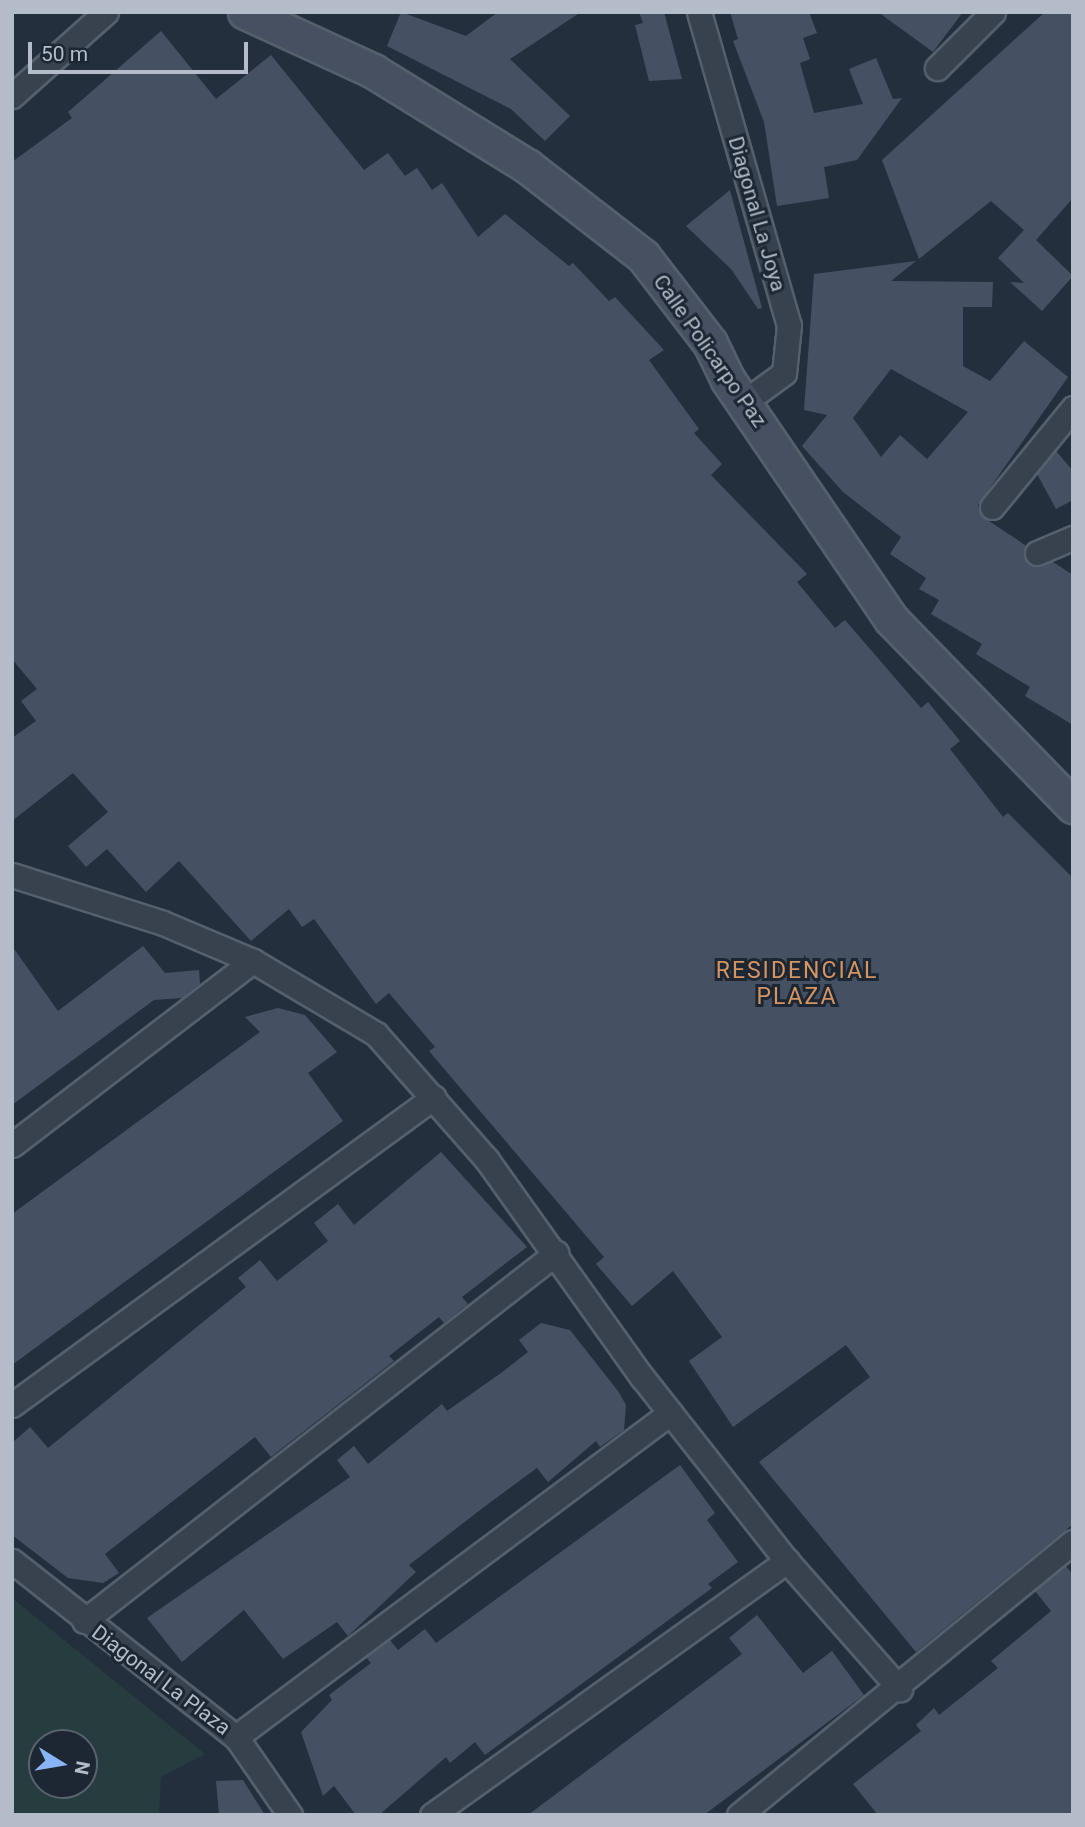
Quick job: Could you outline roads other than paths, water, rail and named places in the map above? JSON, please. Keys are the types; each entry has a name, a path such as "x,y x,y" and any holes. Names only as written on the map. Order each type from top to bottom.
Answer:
{"street":[{"path":"12,96 106,12"},
{"name":"Calle Policarpo Paz","path":"245,12 373,71 567,193 643,256 747,400 817,515 891,619 1073,806"},
{"name":"Diagonal La Joya","path":"699,12 789,325 784,373 747,400"},
{"path":"937,68 993,12"},
{"path":"992,508 1073,408"},
{"path":"1037,552 1073,538"},
{"path":"12,876 163,923 253,961 376,1034 434,1097 556,1253 670,1413 787,1561 900,1689"},
{"path":"12,1145 253,961"},
{"path":"12,1405 434,1097"},
{"path":"84,1621 556,1253"},
{"path":"236,1737 670,1413"},
{"path":"739,1815 900,1689 1073,1542"},
{"name":"Diagonal La Plaza","path":"12,1561 84,1621 236,1737 290,1815"},
{"path":"432,1815 787,1561"}],"district":[{"name":"RESIDENCIAL PLAZA","path":"797,984"}]}
